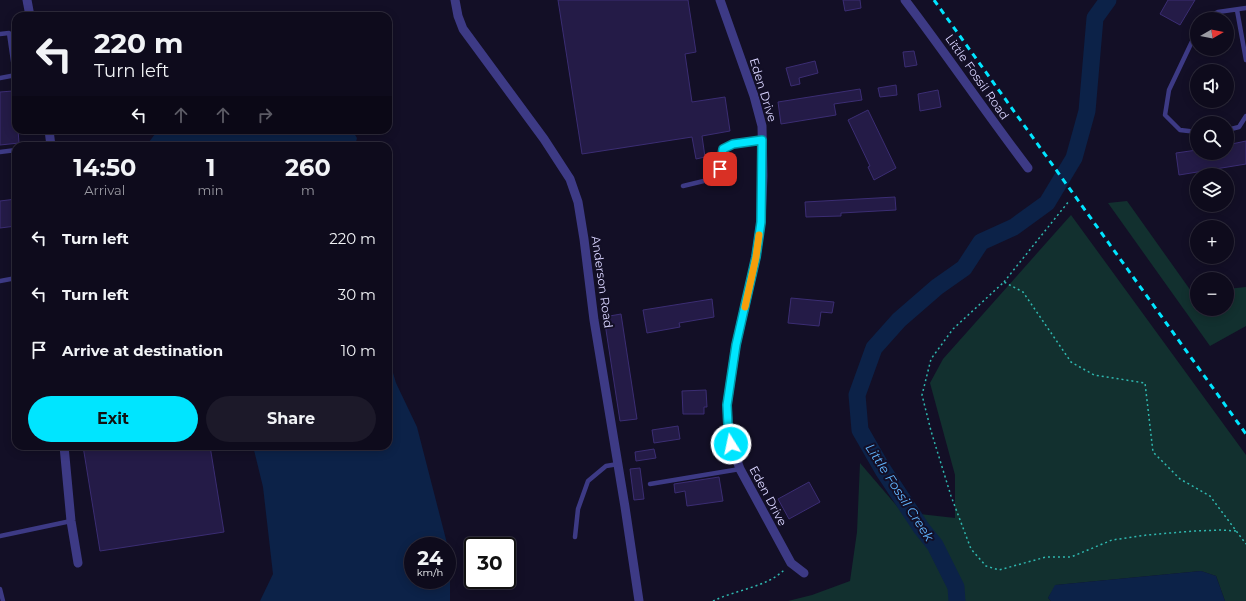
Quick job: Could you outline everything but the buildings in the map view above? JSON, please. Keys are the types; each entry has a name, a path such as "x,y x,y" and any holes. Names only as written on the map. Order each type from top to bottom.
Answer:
{"street":[{"path":"27,0 29,12"},
{"name":"Anderson Road","path":"455,0 458,16 463,29 544,139 570,179 578,202 594,320 618,464 638,601"},
{"name":"Eden Drive","path":"720,0 754,96 762,126 761,222 756,257 736,345 727,405 728,425 731,444 740,469 791,563 804,572"},
{"name":"Little Fossil Road","path":"905,0 937,41 989,116 1028,168"},
{"path":"64,450 71,521 78,563"}],"lane":[{"path":"1218,12 1246,8"},
{"path":"1236,10 1246,60"},
{"path":"0,34 9,32 12,50"},
{"path":"1190,46 1169,90 1165,115 1180,130 1190,131"},
{"path":"0,78 12,76"},
{"path":"1234,128 1239,127 1246,116"},
{"path":"683,186 712,179 720,169 723,149 733,144 762,140"},
{"path":"0,152 12,150"},
{"path":"0,281 12,279"},
{"path":"575,537 578,509 588,481 606,466 618,464"},
{"path":"650,484 740,469"},
{"path":"0,536 71,521"},
{"path":"0,589 3,601"}],"path":[{"path":"1069,201 1004,282 953,329 931,359 922,395 951,496 972,549 986,566 999,570 1046,557 1071,557 1112,540 1194,531 1236,531"},
{"path":"1004,282 1024,292 1071,362 1094,375 1145,383 1153,452 1180,479 1210,496 1246,544"},
{"path":"713,601 724,595 776,577 791,563"}],"green space":[{"path":"1127,201 1190,290 1190,316 1234,316 1234,288 1246,287 1246,326 1210,346 1108,203"},
{"path":"1071,215 1246,455 1246,601 1225,601 1216,576 1201,571 1056,585 1048,598 1051,601 788,601 812,595 850,581 857,532 860,463 902,512 955,518 955,475 930,383 943,359"}],"water":[{"path":"155,134 354,134 357,138 356,142 149,142"},
{"path":"392,370 396,383 417,427 445,537 404,537 404,589 450,589 450,601 260,601 273,574 263,487 254,450 392,450"},
{"path":"1201,571 1216,576 1225,601 1051,601 1048,598 1055,585"}],"waterway":[{"name":"Little Fossil Creek","path":"957,601 956,587 935,545 922,529 883,470 860,430 857,395 874,348 899,320 937,287 964,268 981,242 1014,227 1047,203 1074,158 1087,111 1095,18 1108,0"}],"railway":[{"path":"934,0 1246,434"}],"slow traffic":[{"path":"745,307 756,257 759,235"}],"route":[{"path":"720,169 723,149 733,144 762,140 763,176 761,222 756,257 736,345 727,405 731,444"}]}
